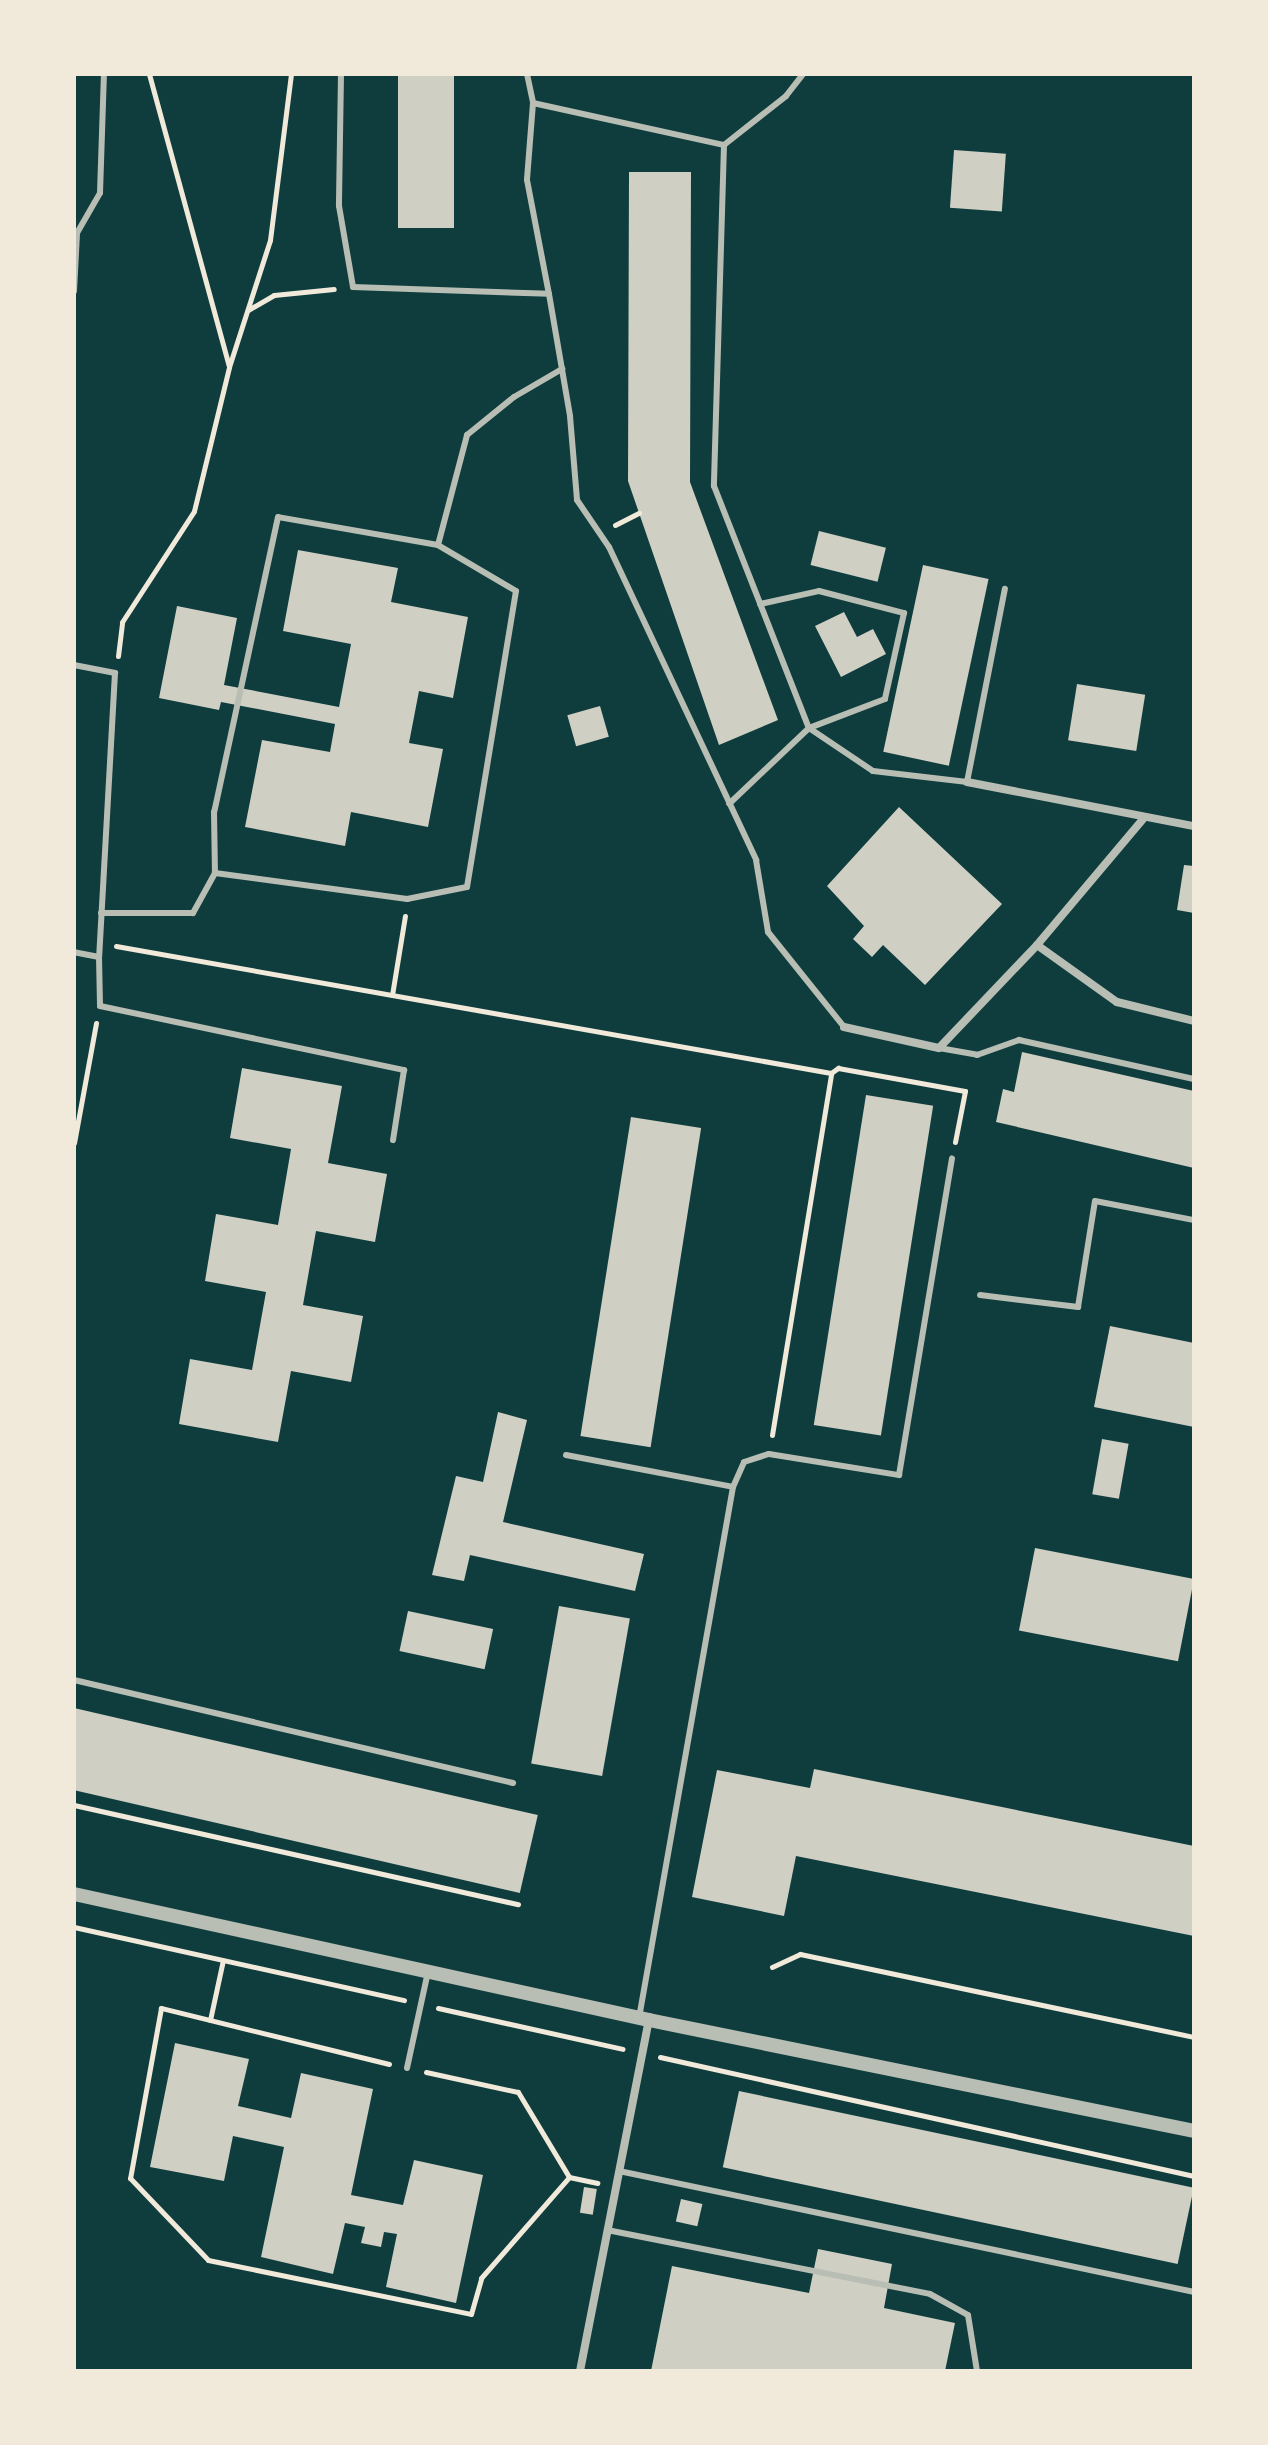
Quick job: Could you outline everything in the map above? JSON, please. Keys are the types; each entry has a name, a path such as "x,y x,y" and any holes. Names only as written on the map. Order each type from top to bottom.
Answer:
{"street":[{"path":"967,782 1194,826"},
{"path":"844,1027 939,1048 1037,945 1144,818"},
{"path":"1037,945 1117,1002 1194,1021"},
{"path":"74,1894 644,2019 1194,2131"},
{"path":"580,2371 619,2171 644,2019"}],"lane":[{"path":"74,291 77,233 100,193 104,74"},
{"path":"341,74 339,206 353,287 549,294"},
{"path":"527,74 533,103 527,180 562,369 577,500 609,547 756,860 768,932 844,1027"},
{"path":"724,145 786,96 803,74"},
{"path":"533,103 724,145"},
{"path":"724,145 714,486 809,728 873,771 967,782 1005,589"},
{"path":"438,545 467,435 514,397 562,369"},
{"path":"101,913 193,913 215,873 214,812 278,517 438,545 516,591 467,887 407,899 215,873"},
{"path":"729,804 809,728 885,699 904,613 819,591 760,604"},
{"path":"74,665 115,673 99,957 100,1006 404,1070 393,1140"},
{"path":"74,952 99,957"},
{"path":"939,1048 977,1055 1019,1040 1194,1079"},
{"path":"644,2019 733,1487 744,1462 769,1454 899,1475 952,1158"},
{"path":"980,1295 1078,1307 1095,1201 1194,1220"},
{"path":"566,1455 733,1487"},
{"path":"74,1680 513,1783"},
{"path":"407,2068 428,1972"},
{"path":"619,2171 1194,2292"},
{"path":"607,2230 930,2294 968,2315 977,2371"}],"path":[{"path":"149,74 229,367"},
{"path":"115,673 122,622 194,511 229,367 270,240 291,74"},
{"path":"247,311 274,295 353,287"},
{"path":"392,995 407,899"},
{"path":"125,947 831,1073"},
{"path":"74,1143 92,1041"},
{"path":"769,1454 831,1073 838,1068 965,1091 952,1158"},
{"path":"74,1805 518,1904"},
{"path":"772,1967 800,1954 1194,2037"},
{"path":"210,2020 223,1960"},
{"path":"569,2177 481,2278 471,2314 208,2260 130,2178 161,2008 518,2092 569,2177 602,2184"}],"building":[{"path":"398,74 454,74 454,228 398,228"},
{"path":"954,150 1006,154 1002,211 950,208"},
{"path":"629,172 691,172 690,482 778,720 719,745 628,481"},
{"path":"819,531 886,548 877,582 811,565"},
{"path":"298,550 398,568 391,602 468,617 453,698 419,691 409,743 443,749 428,827 351,812 345,846 245,827 262,740 330,752 335,724 221,702 219,710 159,698 177,606 237,618 224,685 339,707 351,644 283,631"},
{"path":"923,565 989,579 949,766 883,752"},
{"path":"844,612 857,637 873,629 886,654 841,677 815,626"},
{"path":"1077,684 1145,695 1136,751 1068,740"},
{"path":"600,706 609,737 576,746 567,715"},
{"path":"899,807 1002,904 925,985 883,945 872,957 853,939 864,926 827,886"},
{"path":"1184,865 1194,866 1194,913 1177,910"},
{"path":"1022,1052 1194,1091 1194,1168 996,1122 1003,1089 1014,1092"},
{"path":"242,1068 342,1086 328,1163 387,1174 375,1242 316,1231 303,1305 363,1316 351,1382 291,1371 278,1442 179,1424 190,1359 252,1370 266,1292 205,1281 216,1214 278,1225 291,1149 230,1138"},
{"path":"866,1095 933,1106 881,1436 814,1425"},
{"path":"631,1117 701,1128 651,1447 580,1436"},
{"path":"1110,1326 1194,1343 1194,1427 1094,1407"},
{"path":"498,1412 527,1420 503,1522 644,1554 635,1591 470,1555 464,1581 432,1575 456,1476 483,1482"},
{"path":"1102,1439 1129,1444 1119,1499 1092,1494"},
{"path":"1035,1548 1194,1579 1178,1661 1019,1630"},
{"path":"559,1606 630,1619 602,1776 531,1764"},
{"path":"408,1611 493,1629 485,1669 399,1651"},
{"path":"74,1708 538,1815 520,1893 74,1790"},
{"path":"814,1769 1194,1846 1194,1936 796,1856 784,1916 692,1897 717,1770 810,1788"},
{"path":"175,2043 249,2059 238,2106 291,2118 301,2073 373,2089 351,2195 403,2205 414,2160 483,2175 456,2303 386,2287 397,2234 384,2232 381,2247 361,2243 365,2227 345,2223 333,2274 261,2257 284,2147 233,2136 224,2181 150,2167"},
{"path":"739,2091 1194,2188 1178,2264 723,2167"},
{"path":"584,2187 597,2189 593,2215 580,2213"},
{"path":"681,2199 702,2204 697,2226 676,2221"},
{"path":"818,2249 892,2264 884,2308 955,2323 945,2371 651,2371 672,2266 809,2293"}]}
